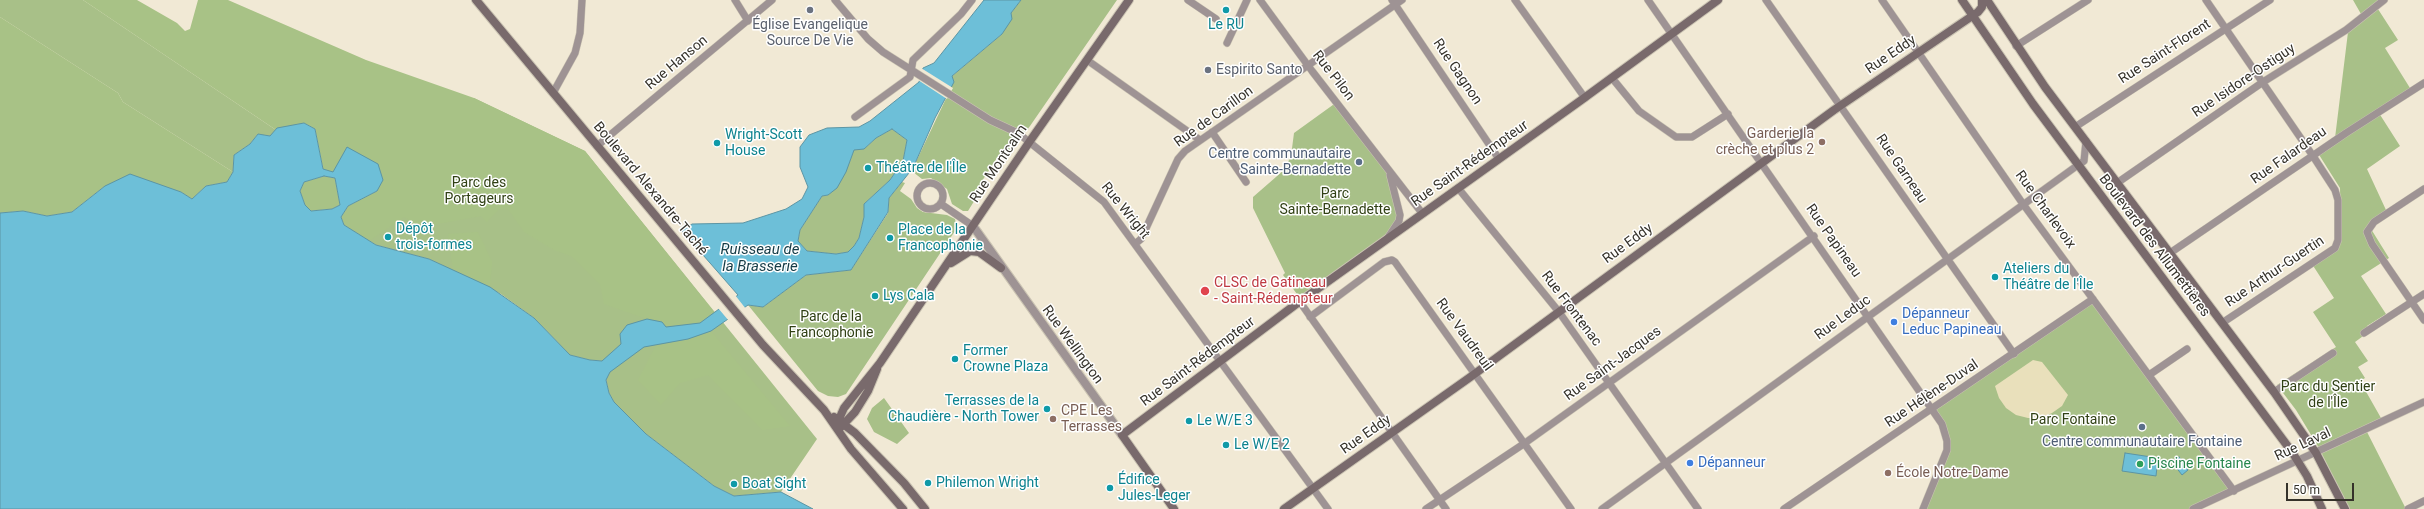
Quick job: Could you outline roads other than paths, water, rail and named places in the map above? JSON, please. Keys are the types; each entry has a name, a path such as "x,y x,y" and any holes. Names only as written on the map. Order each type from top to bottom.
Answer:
{"main road":[{"name":"Boulevard Alexandre-Taché","path":"476,0 742,321 782,367 839,425 855,433 904,483 925,509"},
{"name":"Rue Montcalm","path":"839,425 859,386 880,363 947,266 1030,141 1129,0"},
{"name":"Rue Saint-Rédempteur","path":"1122,436 1300,302 1422,213 1585,98 1718,0"},
{"name":"Boulevard des Allumettières","path":"1962,0 2018,84 2299,462 2322,509"},
{"name":"Rue Eddy","path":"1284,509 1476,374 1841,105 1972,16 1980,10 1982,0"},
{"name":"Boulevard des Allumettières","path":"1987,0 2016,46 2075,127 2274,392 2316,453 2344,509"},
{"path":"947,266 970,251 979,252 1002,268"},
{"name":"Boulevard Alexandre-Taché","path":"839,425 851,449 903,509"},
{"name":"Rue Wellington","path":"1122,436 1174,509"}],"street":[{"path":"553,93 575,53 580,33 582,0"},
{"path":"735,0 748,21"},
{"name":"Rue Hanson","path":"597,146 772,0"},
{"name":"Rue Wright","path":"835,0 875,46 952,97 1030,141 1100,197 1222,361 1328,509"},
{"path":"855,117 910,76 913,60 961,14 972,0"},
{"path":"1188,0 1216,18"},
{"path":"1227,43 1247,0"},
{"name":"Rue Pilon","path":"1260,0 1308,67 1422,213"},
{"name":"Rue de Carillon","path":"1135,244 1141,239 1181,154 1308,67 1394,2 1402,0"},
{"path":"1515,0 1585,98"},
{"name":"Rue Papineau","path":"1648,0 1814,236 1933,409 1946,432 1947,450 1923,509"},
{"name":"Rue Garneau","path":"1766,0 2014,354"},
{"name":"Rue Charlevoix","path":"1882,0 2023,204 2234,491"},
{"path":"2016,46 2088,0"},
{"path":"2206,0 2313,156"},
{"name":"Rue Saint-Florent","path":"2075,127 2270,0"},
{"name":"Rue Isidore-Ostiguy","path":"2117,183 2263,82 2346,30 2384,0"},
{"name":"Rue Gagnon","path":"1394,2 1499,159"},
{"path":"1087,60 1200,140"},
{"path":"1612,78 1639,111 1676,137 1692,137 1728,114"},
{"name":"Rue Falardeau","path":"2170,253 2424,83"},
{"path":"1212,132 1246,182"},
{"path":"2078,165 2084,161 2086,141"},
{"name":"Rue Arthur-Guertin","path":"2222,323 2332,251 2338,240 2337,194 2313,156"},
{"name":"Rue Leduc","path":"1602,509 2078,165"},
{"name":"Rue Pilon","path":"1385,240 1399,221 1400,215 1399,202 1387,168"},
{"name":"Rue Frontenac","path":"1458,188 1559,312 1610,382 1698,509"},
{"path":"2424,189 2374,222 2367,232 2372,244 2424,320"},
{"name":"Rue Wellington","path":"941,204 973,226 1122,436"},
{"name":"Rue Saint-Jacques","path":"1426,509 1525,443 1814,236"},
{"name":"Rue Vaudreuil","path":"1310,317 1384,262 1392,260 1476,374 1571,509"},
{"path":"2364,333 2424,294"},
{"name":"Rue Hélène-Duval","path":"1784,509 2093,299"},
{"path":"1300,302 1446,509"},
{"path":"2149,375 2187,349"},
{"path":"2274,392 2333,353"},
{"name":"Rue Laval","path":"2193,509 2299,462 2424,402"},
{"path":"2408,509 2424,501"}],"water":[{"name":"Ruisseau de la Brasserie","path":"984,0 1021,0 1011,13 1012,19 1002,34 952,76 954,82 935,118 913,168 889,198 888,212 851,270 806,275 763,307 748,305 711,331 688,339 644,347 610,372 606,380 609,393 614,402 646,434 714,486 734,496 781,492 813,509 0,509 0,213 23,211 47,216 72,212 105,186 130,174 181,192 192,199 206,186 227,182 233,172 234,155 250,144 258,134 270,136 277,128 304,123 315,129 323,169 333,172 347,147 378,164 383,180 377,191 348,206 341,217 344,225 376,245 429,259 490,287 534,318 570,355 590,360 602,361 621,344 620,334 627,325 647,319 662,322 666,327 700,323 738,295 682,231 692,224 743,223 786,209 802,199 808,187 800,167 800,147 809,135 827,128 859,127 870,121 919,82 923,68 934,63","holes":["892,129 907,140 903,161 890,180 864,204 864,217 859,238 854,246 848,252 836,254 807,251 798,241 800,230 822,196 828,195 837,188 846,172 854,150 864,149 876,138","324,176 335,178 340,205 332,209 311,211 305,205 300,191 304,182"]},
{"name":"Piscine Fontaine","path":"2125,453 2158,458 2156,476 2122,471"},
{"path":"2179,457 2188,470 2182,475 2172,462"}],"place":[{"name":"Église Evangelique Source De Vie","path":"810,10"},
{"name":"Le RU","path":"1226,10"},
{"name":"Espirito Santo","path":"1208,70"},
{"name":"Garderie la crèche et plus 2","path":"1822,142"},
{"name":"Wright-Scott House","path":"717,143"},
{"name":"Centre communautaire Sainte-Bernadette","path":"1359,162"},
{"name":"Théâtre de l'Île","path":"868,168"},
{"name":"Dépôt trois-formes","path":"388,237"},
{"name":"Place de la Francophonie","path":"890,238"},
{"name":"Ateliers du Théâtre de l'Île","path":"1995,277"},
{"name":"CLSC de Gatineau - Saint-Rédempteur","path":"1205,291"},
{"name":"Lys Cala","path":"875,296"},
{"name":"Dépanneur Leduc Papineau","path":"1894,322"},
{"name":"Former Crowne Plaza","path":"955,359"},
{"name":"Terrasses de la Chaudière - North Tower","path":"1047,409"},
{"name":"CPE Les Terrasses","path":"1053,419"},
{"name":"Le W/E 3","path":"1189,421"},
{"name":"Centre communautaire Fontaine","path":"2142,427"},
{"name":"Le W/E 2","path":"1226,445"},
{"name":"Dépanneur","path":"1690,463"},
{"name":"Piscine Fontaine","path":"2140,464"},
{"name":"École Notre-Dame","path":"1888,473"},
{"name":"Philemon Wright","path":"928,483"},
{"name":"Boat Sight","path":"734,484"},
{"name":"Édifice Jules-Leger","path":"1110,488"}],"park label":[{"name":"Parc des Portageurs","path":"479,192"},
{"name":"Parc Sainte-Bernadette","path":"1335,202"},
{"name":"Parc de la Francophonie","path":"831,326"},
{"name":"Parc du Sentier de l'Île","path":"2328,396"},
{"name":"Parc Fontaine","path":"2073,420"}]}
